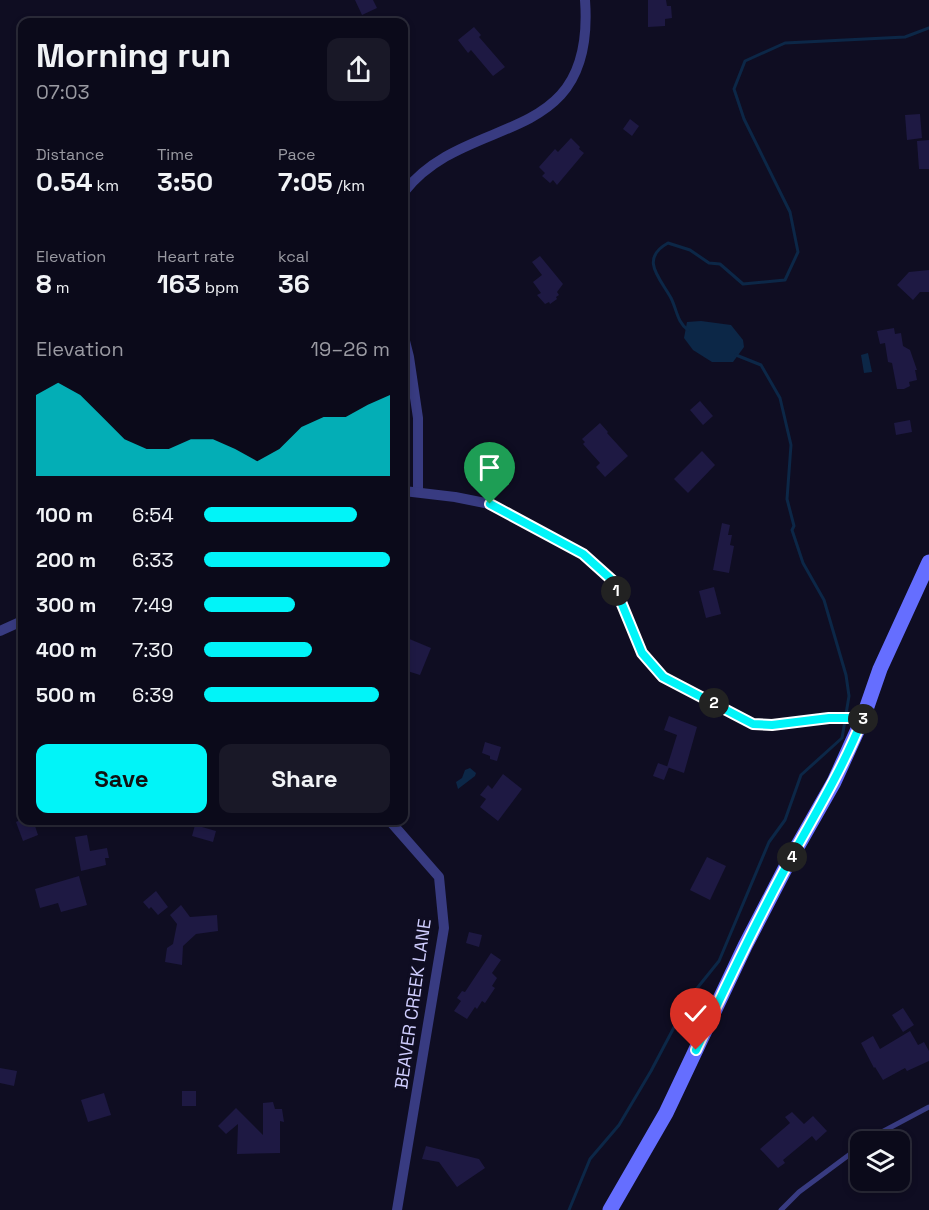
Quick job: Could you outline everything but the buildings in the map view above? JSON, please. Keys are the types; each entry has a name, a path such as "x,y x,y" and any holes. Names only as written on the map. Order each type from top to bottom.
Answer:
{"main road":[{"path":"610,1210 666,1113 745,946 834,782 863,718 880,669 929,562"}],"street":[{"path":"408,188 428,167 520,124 552,105 566,88 583,52 585,0"},
{"path":"408,353 418,418 418,492"},
{"path":"408,491 490,504 583,554 612,580 642,653 663,677 753,724 772,725 829,718 863,718"},
{"path":"0,631 18,623"},
{"name":"BEAVER CREEK LANE","path":"393,825 439,877 444,928 397,1210"}],"lane":[{"path":"884,1131 929,1107"},
{"path":"781,1210 800,1192 850,1154"}],"water":[{"path":"701,321 731,325 743,340 744,347 733,362 712,362 693,350 684,338 687,322"},
{"path":"868,353 872,372 864,373 861,355"},
{"path":"470,768 476,773 475,776 458,789 456,782 462,778 465,770"}],"waterway":[{"path":"688,330 679,320 671,298 654,269 653,262 659,249 668,243 690,250 709,263 720,264 743,284 785,280 798,252 790,212 744,119 734,89 745,61 785,43 905,37 929,28"},
{"path":"736,355 761,365 780,398 791,445 787,499 794,526 792,530 803,563 824,600 846,675 849,696 846,714"},
{"path":"569,1210 590,1159 619,1125 690,997 719,961 769,842 785,820 801,775 842,738 845,721"}],"route":[{"path":"490,504 583,554 612,580 642,653 663,677 753,724 772,725 829,718 863,718 834,782 745,946 696,1050"}]}
